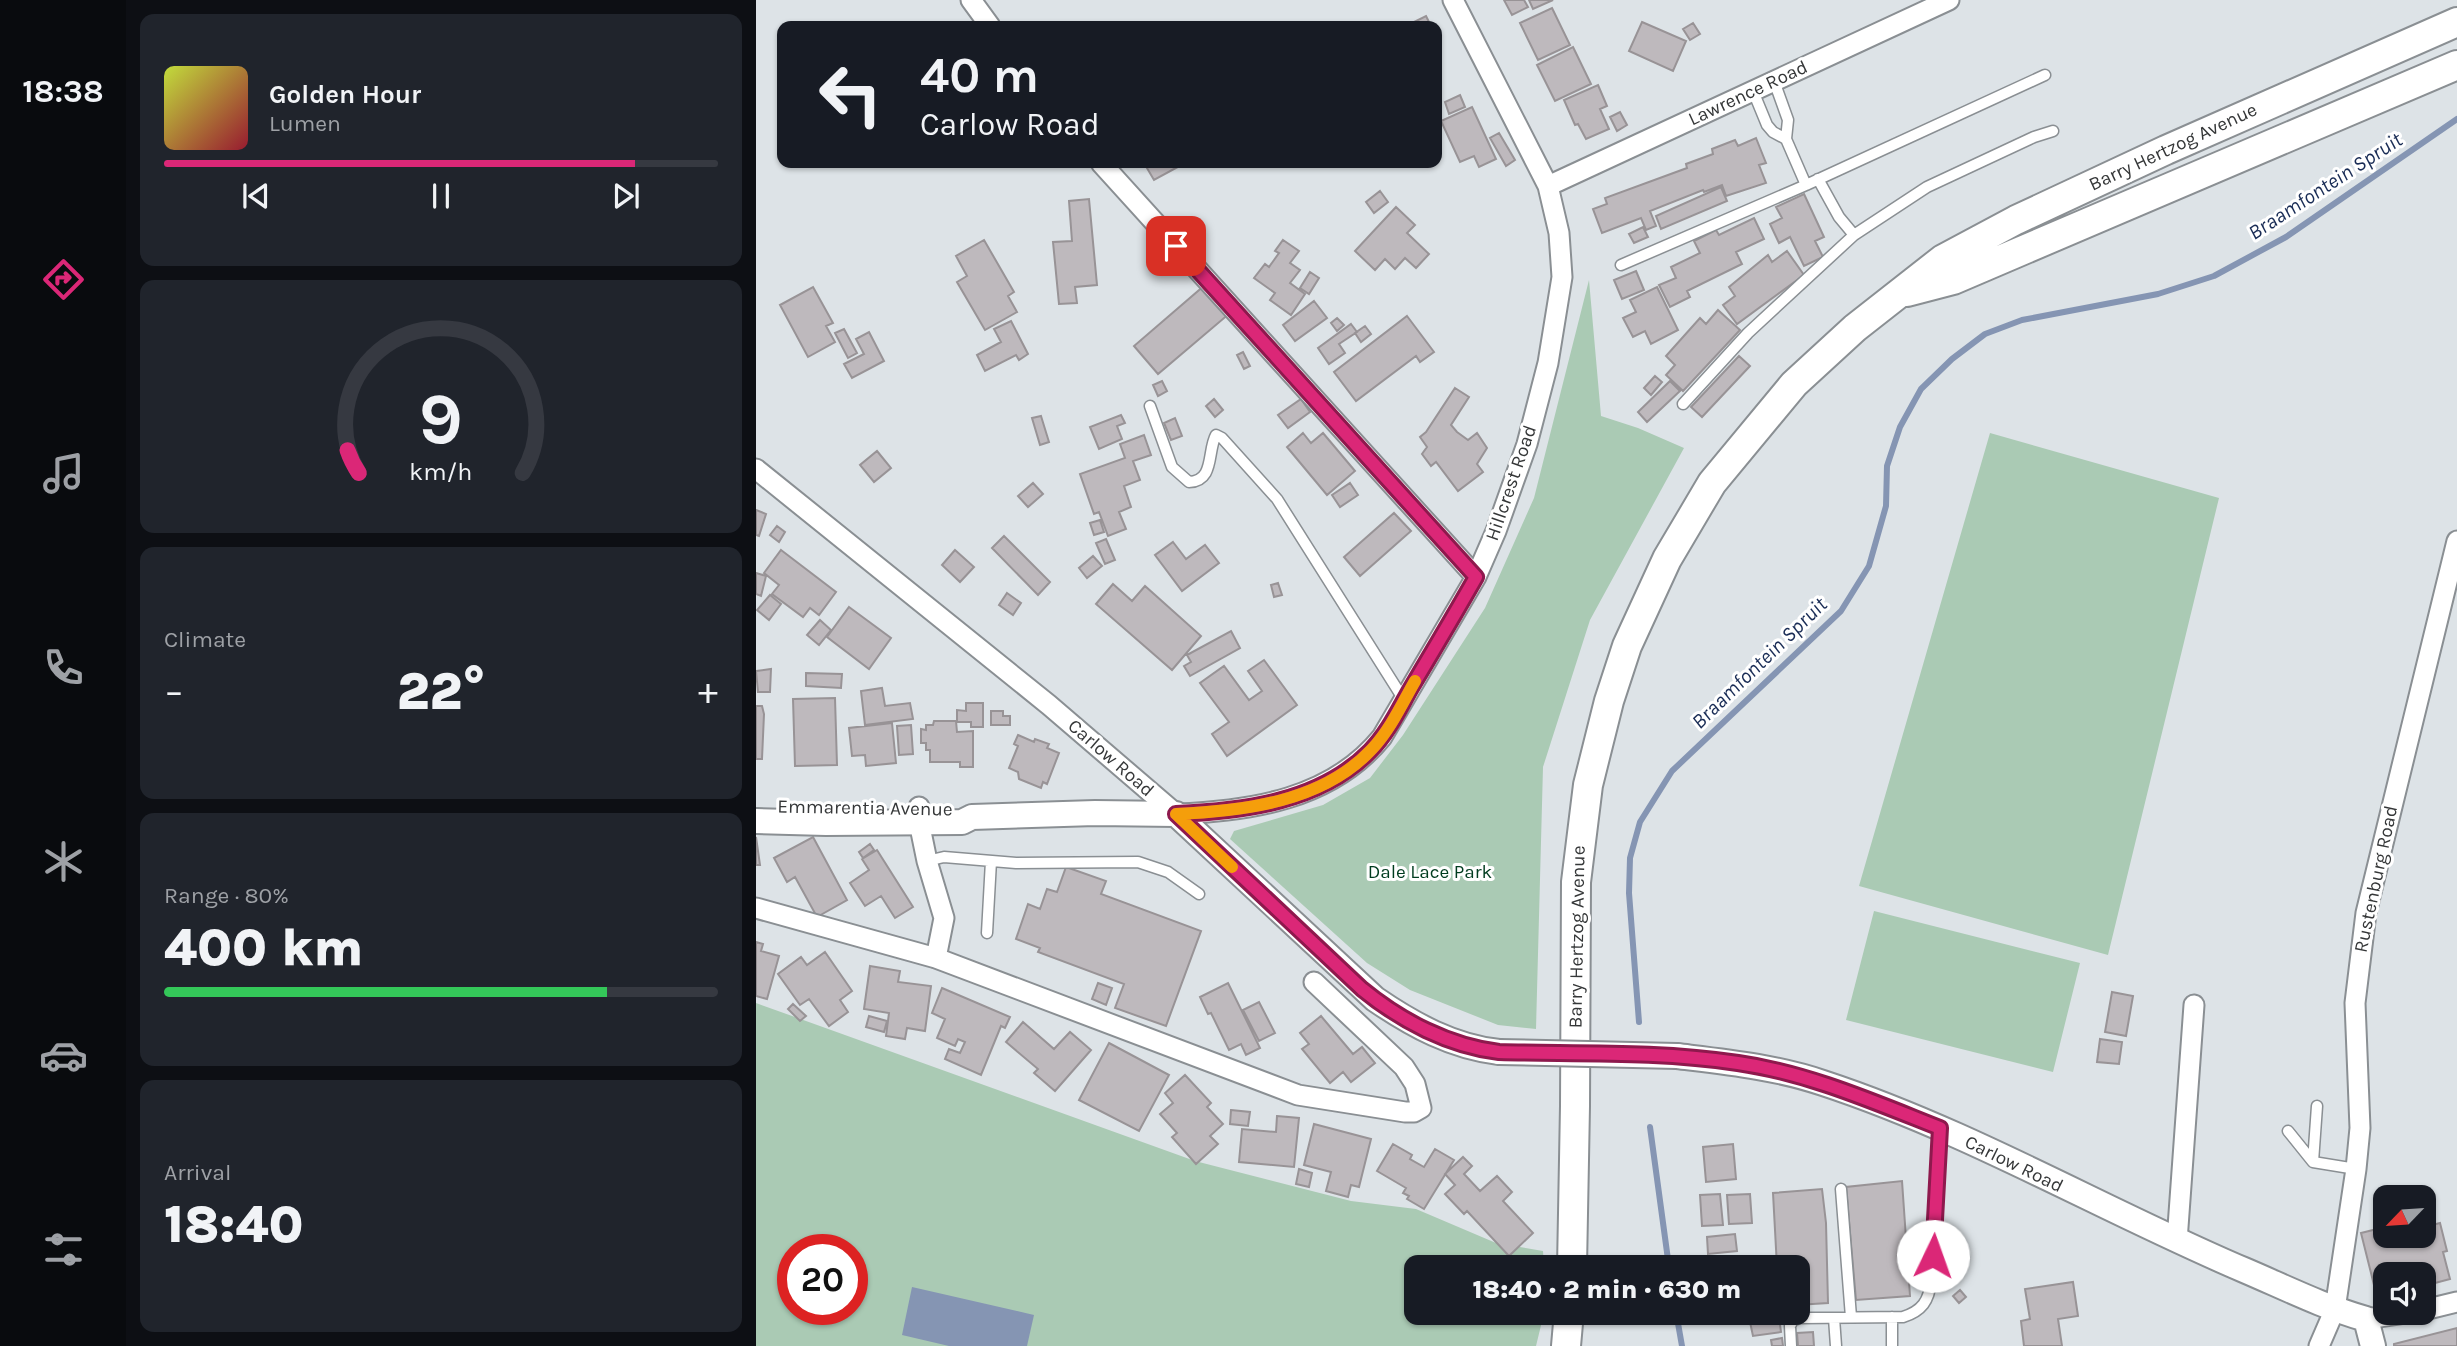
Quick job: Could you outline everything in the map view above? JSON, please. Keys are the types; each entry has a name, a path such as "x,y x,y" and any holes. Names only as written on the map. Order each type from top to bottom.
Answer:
{"main road":[{"name":"Barry Hertzog Avenue","path":"1572,1255 1576,882 1588,785 1623,657 1667,559 1690,518 1720,474 1794,384 1855,328 1943,259 2016,220 2265,104 2457,22"},
{"name":"Barry Hertzog Avenue","path":"1901,294 1953,280 2457,65"},
{"path":"1566,1346 1568,1325"}],"street":[{"path":"971,0 986,21"},
{"name":"Hillcrest Road","path":"1176,814 1213,813 1261,805 1323,785 1342,775 1371,750 1404,701 1476,577 1527,444 1548,363 1558,308 1562,259 1559,233 1548,186 1454,0"},
{"name":"Lawrence Road","path":"1548,186 1949,0"},
{"path":"1106,168 1476,577"},
{"name":"Carlow Road","path":"756,469 1049,705 1176,814 1375,999 1413,1023 1472,1048 1499,1052 1677,1056 1739,1063 1821,1082 1940,1128 2177,1241 2367,1320"},
{"name":"Rustenburg Road","path":"2319,1346 2336,1309 2356,1168 2360,1128 2355,1003 2366,913 2457,541"},
{"name":"Emmarentia Avenue","path":"756,807 919,814 961,821 972,817 1094,813 1176,814"},
{"path":"919,814 927,861 944,918 936,958"},
{"name":"Emmarentia Avenue","path":"756,821 919,814"},
{"path":"756,908 936,958 1298,1095 1405,1112 1414,1112 1421,1108 1415,1084 1404,1067 1314,982"},
{"path":"2177,1241 2194,1005"},
{"path":"2436,1307 2457,1301"},
{"path":"2373,1319 2367,1320 2373,1346"}],"lane":[{"path":"1621,265 1806,185 2045,75"},
{"path":"1774,81 1788,120 1786,139 1806,185"},
{"path":"1753,91 1768,125 1773,132 1786,139"},
{"path":"1683,404 1748,333 1854,235 1927,187 2034,137 2053,131"},
{"path":"1818,179 1839,217 1854,235"},
{"path":"1150,406 1172,467 1189,482 1197,482 1204,475 1212,461 1213,440 1216,435 1251,468 1277,499 1404,701"},
{"path":"927,861 944,857 991,861 1138,862 1168,872 1199,894"},
{"path":"987,933 991,861"},
{"path":"2313,1162 2317,1106"},
{"path":"1791,1346 1790,1326 1793,1320 1903,1317 1916,1313 1925,1305 1930,1293 1940,1128"},
{"path":"2288,1131 2313,1162 2356,1168"},
{"path":"1841,1189 1851,1317"},
{"path":"1892,1317 1892,1346"},
{"path":"1835,1318 1836,1346"}],"green space":[{"name":"Dale Lace Park","path":"1589,280 1601,416 1638,428 1684,448 1590,620 1543,767 1536,1029 1498,1025 1410,990 1367,963 1230,839 1234,831 1323,805 1370,778 1403,735 1485,608 1534,498"},
{"path":"1990,433 2219,498 2108,955 1859,886"},
{"path":"1874,911 2080,963 2053,1072 1846,1020"},
{"path":"756,1003 1195,1161 1351,1201 1416,1209 1496,1243 1543,1251 1543,1255 1404,1255 1404,1325 1541,1325 1536,1346 756,1346"}],"water":[{"path":"912,1287 1034,1315 1027,1346 949,1346 902,1335"}],"building":[{"path":"1504,0 1524,0 1528,7 1512,15"},
{"path":"1529,0 1553,0 1533,9"},
{"path":"1552,8 1570,45 1538,60 1520,23"},
{"path":"1426,16 1428,21 1416,21"},
{"path":"1642,22 1686,41 1673,71 1629,51"},
{"path":"1693,23 1700,34 1690,40 1683,29"},
{"path":"1573,47 1591,84 1555,101 1537,65"},
{"path":"1598,85 1607,106 1600,109 1609,129 1586,139 1578,124 1575,125 1564,100"},
{"path":"1460,95 1465,107 1449,114 1445,102"},
{"path":"1472,107 1496,159 1479,167 1474,156 1460,162 1442,121"},
{"path":"1620,112 1627,125 1617,131 1610,117"},
{"path":"1499,133 1515,160 1506,166 1490,138"},
{"path":"1756,138 1766,163 1759,165 1766,183 1726,196 1722,185 1704,192 1703,190 1650,211 1656,226 1646,230 1641,218 1602,233 1593,209 1607,204 1605,198 1687,168 1686,164 1713,154 1712,149 1735,140 1738,146"},
{"path":"1147,168 1176,168 1154,180"},
{"path":"1721,187 1727,201 1661,229 1656,216"},
{"path":"1380,191 1388,202 1374,213 1366,202"},
{"path":"1804,194 1824,237 1815,241 1823,257 1804,266 1790,237 1779,243 1770,224 1782,218 1776,207"},
{"path":"1089,199 1097,285 1075,287 1077,303 1059,304 1053,242 1072,241 1069,201"},
{"path":"1396,207 1415,225 1407,233 1429,254 1416,268 1405,258 1395,269 1385,259 1375,270 1355,251"},
{"path":"1754,218 1764,239 1736,252 1742,264 1687,291 1690,297 1670,307 1659,285 1676,278 1671,267 1700,253 1694,241 1716,230 1719,235"},
{"path":"1643,227 1648,237 1634,243 1629,234"},
{"path":"984,240 1014,292 1008,296 1017,312 985,330 957,282 967,276 956,256"},
{"path":"1283,240 1299,251 1290,263 1300,270 1290,283 1305,294 1291,315 1270,300 1275,293 1254,278 1265,264 1269,267 1279,253 1275,251"},
{"path":"1787,251 1804,275 1737,324 1723,305 1735,296 1729,287 1768,255 1772,262"},
{"path":"1636,271 1644,290 1622,299 1614,280"},
{"path":"1310,272 1319,278 1309,294 1300,288"},
{"path":"1205,285 1230,313 1158,374 1134,346"},
{"path":"813,287 833,323 826,326 835,342 808,357 780,305"},
{"path":"1657,287 1678,330 1651,344 1645,331 1633,337 1623,318 1636,312 1630,300"},
{"path":"1314,301 1327,318 1295,341 1283,325"},
{"path":"1718,310 1740,330 1683,391 1666,375 1675,365 1666,356 1700,318 1706,324"},
{"path":"1407,316 1434,352 1420,362 1416,356 1356,401 1334,372"},
{"path":"1337,318 1344,325 1337,331 1331,323"},
{"path":"1011,321 1028,354 1019,360 1016,355 985,371 977,355 1001,342 994,329"},
{"path":"1351,324 1357,332 1339,344 1345,353 1329,364 1318,348"},
{"path":"1365,326 1371,334 1361,342 1355,333"},
{"path":"844,329 857,353 848,358 835,333"},
{"path":"869,332 884,361 852,378 844,364 864,354 856,339"},
{"path":"1243,352 1250,366 1244,369 1237,355"},
{"path":"1739,356 1750,366 1702,417 1691,407"},
{"path":"1655,376 1662,382 1651,395 1644,388"},
{"path":"1162,381 1167,391 1158,396 1153,385"},
{"path":"1670,381 1680,391 1647,422 1638,412"},
{"path":"1455,388 1469,397 1451,425 1468,440 1477,433 1487,448 1477,464 1483,472 1458,491 1436,462 1431,466 1422,454 1427,447 1420,437"},
{"path":"1214,399 1223,410 1215,417 1206,406"},
{"path":"1301,399 1310,412 1288,428 1278,415"},
{"path":"1121,415 1125,423 1117,426 1122,439 1099,449 1090,427"},
{"path":"1041,416 1049,442 1040,445 1032,418"},
{"path":"1175,418 1182,436 1171,440 1164,423"},
{"path":"1303,433 1311,443 1323,433 1355,471 1327,495 1287,447"},
{"path":"1144,435 1151,455 1133,461 1140,480 1124,486 1131,507 1119,512 1126,529 1108,536 1099,512 1094,514 1080,474 1125,458 1120,444"},
{"path":"877,451 891,468 874,482 860,465"},
{"path":"1033,483 1043,494 1028,507 1018,496"},
{"path":"1350,483 1358,495 1340,507 1332,495"},
{"path":"756,510 766,514 759,536 756,535"},
{"path":"1394,513 1411,531 1360,576 1344,557"},
{"path":"1100,520 1104,532 1094,535 1090,523"},
{"path":"777,526 785,532 779,542 770,535"},
{"path":"1004,536 1050,582 1038,595 992,548"},
{"path":"1106,539 1115,560 1105,564 1096,543"},
{"path":"1173,542 1186,559 1205,545 1219,563 1182,591 1155,555"},
{"path":"781,550 836,592 819,615 810,608 803,617 772,594 779,585 764,573"},
{"path":"955,550 974,567 960,582 942,565"},
{"path":"1093,556 1102,566 1087,578 1079,568"},
{"path":"756,573 766,576 761,596 756,594"},
{"path":"1278,583 1282,595 1274,597 1271,585"},
{"path":"1113,584 1132,601 1145,586 1201,636 1172,670 1096,604"},
{"path":"1007,593 1021,603 1013,615 999,605"},
{"path":"770,595 781,604 769,620 757,610"},
{"path":"849,607 891,638 869,669 827,637"},
{"path":"820,620 831,630 819,645 807,635"},
{"path":"1231,631 1240,648 1190,676 1184,666 1191,662 1187,655"},
{"path":"1264,660 1297,705 1227,756 1212,734 1229,722 1200,683 1224,666 1249,700 1262,691 1248,671"},
{"path":"771,669 770,692 758,692 756,671"},
{"path":"806,673 842,674 841,688 806,686"},
{"path":"882,688 885,706 910,703 913,719 865,725 861,691"},
{"path":"835,698 837,765 795,766 793,699"},
{"path":"966,703 983,703 983,727 971,727 971,722 957,722 957,710 966,711"},
{"path":"756,706 762,706 764,714 762,759 756,759"},
{"path":"991,711 1003,711 1003,716 1010,716 1010,725 991,725"},
{"path":"934,721 956,721 957,732 973,731 973,767 960,767 960,762 930,762 930,750 926,750 926,743 921,743 921,729 926,730 926,725 933,725"},
{"path":"892,723 896,763 866,766 865,755 852,756 849,728"},
{"path":"911,725 913,754 899,755 897,726"},
{"path":"1018,735 1034,742 1035,739 1049,744 1047,748 1059,753 1047,784 1043,782 1041,788 1019,779 1018,772 1009,768 1018,746 1014,744"},
{"path":"756,837 760,865 756,865"},
{"path":"813,837 847,900 817,917 795,877 787,882 774,858"},
{"path":"870,844 874,850 863,858 859,852"},
{"path":"877,850 913,907 895,918 881,896 865,906 850,883 869,870 862,859"},
{"path":"1066,867 1106,881 1101,894 1201,931 1166,1026 1115,1008 1124,984 1038,952 1040,948 1016,939 1028,904 1040,909 1047,889 1057,892"},
{"path":"756,942 763,944 761,951 779,956 767,999 756,996"},
{"path":"825,952 852,991 840,1000 848,1012 829,1026 809,999 800,1005 778,974 801,957 807,965"},
{"path":"870,966 900,971 898,982 931,986 925,1031 907,1028 905,1039 886,1036 889,1013 864,1009"},
{"path":"1098,983 1112,988 1106,1005 1092,999"},
{"path":"1228,983 1260,1048 1246,1055 1241,1044 1229,1050 1200,997"},
{"path":"942,988 1010,1017 1005,1028 1001,1026 981,1075 945,1059 949,1049 960,1053 965,1042 958,1039 955,1046 937,1038 945,1019 932,1013"},
{"path":"2112,992 2133,996 2126,1036 2105,1032"},
{"path":"1259,1002 1275,1033 1259,1041 1243,1010"},
{"path":"793,1004 806,1016 800,1021 788,1009"},
{"path":"869,1016 887,1021 884,1032 866,1027"},
{"path":"1321,1016 1353,1054 1362,1047 1375,1063 1351,1082 1343,1072 1330,1083 1302,1049 1309,1044 1300,1033"},
{"path":"1023,1022 1054,1049 1070,1032 1091,1050 1055,1091 1034,1073 1038,1069 1006,1042"},
{"path":"2100,1039 2122,1042 2119,1064 2097,1062"},
{"path":"1109,1043 1169,1075 1139,1131 1079,1100"},
{"path":"1185,1075 1211,1103 1207,1107 1223,1124 1210,1136 1218,1144 1196,1164 1172,1137 1177,1133 1160,1114 1173,1103 1165,1093"},
{"path":"1231,1110 1250,1112 1248,1126 1230,1124"},
{"path":"1277,1116 1299,1118 1294,1167 1239,1162 1242,1129 1276,1132"},
{"path":"1314,1124 1371,1139 1359,1187 1351,1185 1348,1197 1326,1191 1331,1172 1304,1165"},
{"path":"1393,1144 1412,1155 1410,1159 1424,1167 1435,1149 1454,1160 1424,1209 1407,1199 1409,1196 1403,1193 1406,1188 1377,1171"},
{"path":"1733,1144 1736,1179 1706,1182 1703,1147"},
{"path":"1463,1157 1472,1166 1464,1174 1480,1191 1497,1176 1512,1192 1503,1201 1533,1233 1508,1255 1467,1211 1464,1214 1445,1194 1455,1185 1445,1174"},
{"path":"1299,1169 1312,1173 1309,1187 1296,1184"},
{"path":"1902,1181 1910,1296 1856,1300 1846,1187"},
{"path":"1822,1189 1826,1223 1828,1303 1810,1304 1810,1255 1776,1255 1773,1193"},
{"path":"1720,1194 1723,1225 1702,1226 1700,1195"},
{"path":"1750,1194 1752,1223 1729,1224 1727,1195"},
{"path":"2440,1223 2447,1251 2443,1252 2450,1279 2436,1283 2436,1262 2373,1262 2373,1281 2361,1233 2373,1230 2373,1248 2436,1248 2436,1224"},
{"path":"1735,1234 1737,1251 1708,1254 1707,1237"},
{"path":"2073,1282 2078,1316 2058,1319 2062,1346 2024,1346 2021,1321 2030,1319 2025,1289"},
{"path":"1960,1290 1966,1297 1959,1303 1953,1296"},
{"path":"1751,1325 1780,1325 1781,1332 1753,1336"},
{"path":"2457,1328 2457,1346 2394,1346 2394,1344"},
{"path":"1813,1332 1814,1346 1798,1346 1797,1333"},
{"path":"1782,1338 1783,1346 1772,1346 1771,1340"}],"waterway":[{"name":"Braamfontein Spruit","path":"1639,1022 1629,893 1630,858 1640,822 1672,771 1841,611 1869,566 1886,506 1887,466 1900,427 1921,389 1952,359 1985,334 2022,320 2158,294 2214,276 2286,237 2457,119"},
{"name":"Braamfontein Spruit","path":"1650,1127 1667,1255"},
{"name":"Braamfontein Spruit","path":"1678,1325 1682,1346"}],"slow traffic":[{"path":"1232,867 1176,814 1213,813 1261,805 1323,785 1342,775 1382,737 1415,681"}],"route":[{"path":"1176,246 1476,577 1382,737 1342,775 1323,785 1261,805 1213,813 1176,814 1362,989 1392,1011 1439,1036 1472,1048 1499,1052 1677,1056 1739,1063 1821,1082 1940,1128 1933,1256"}]}
